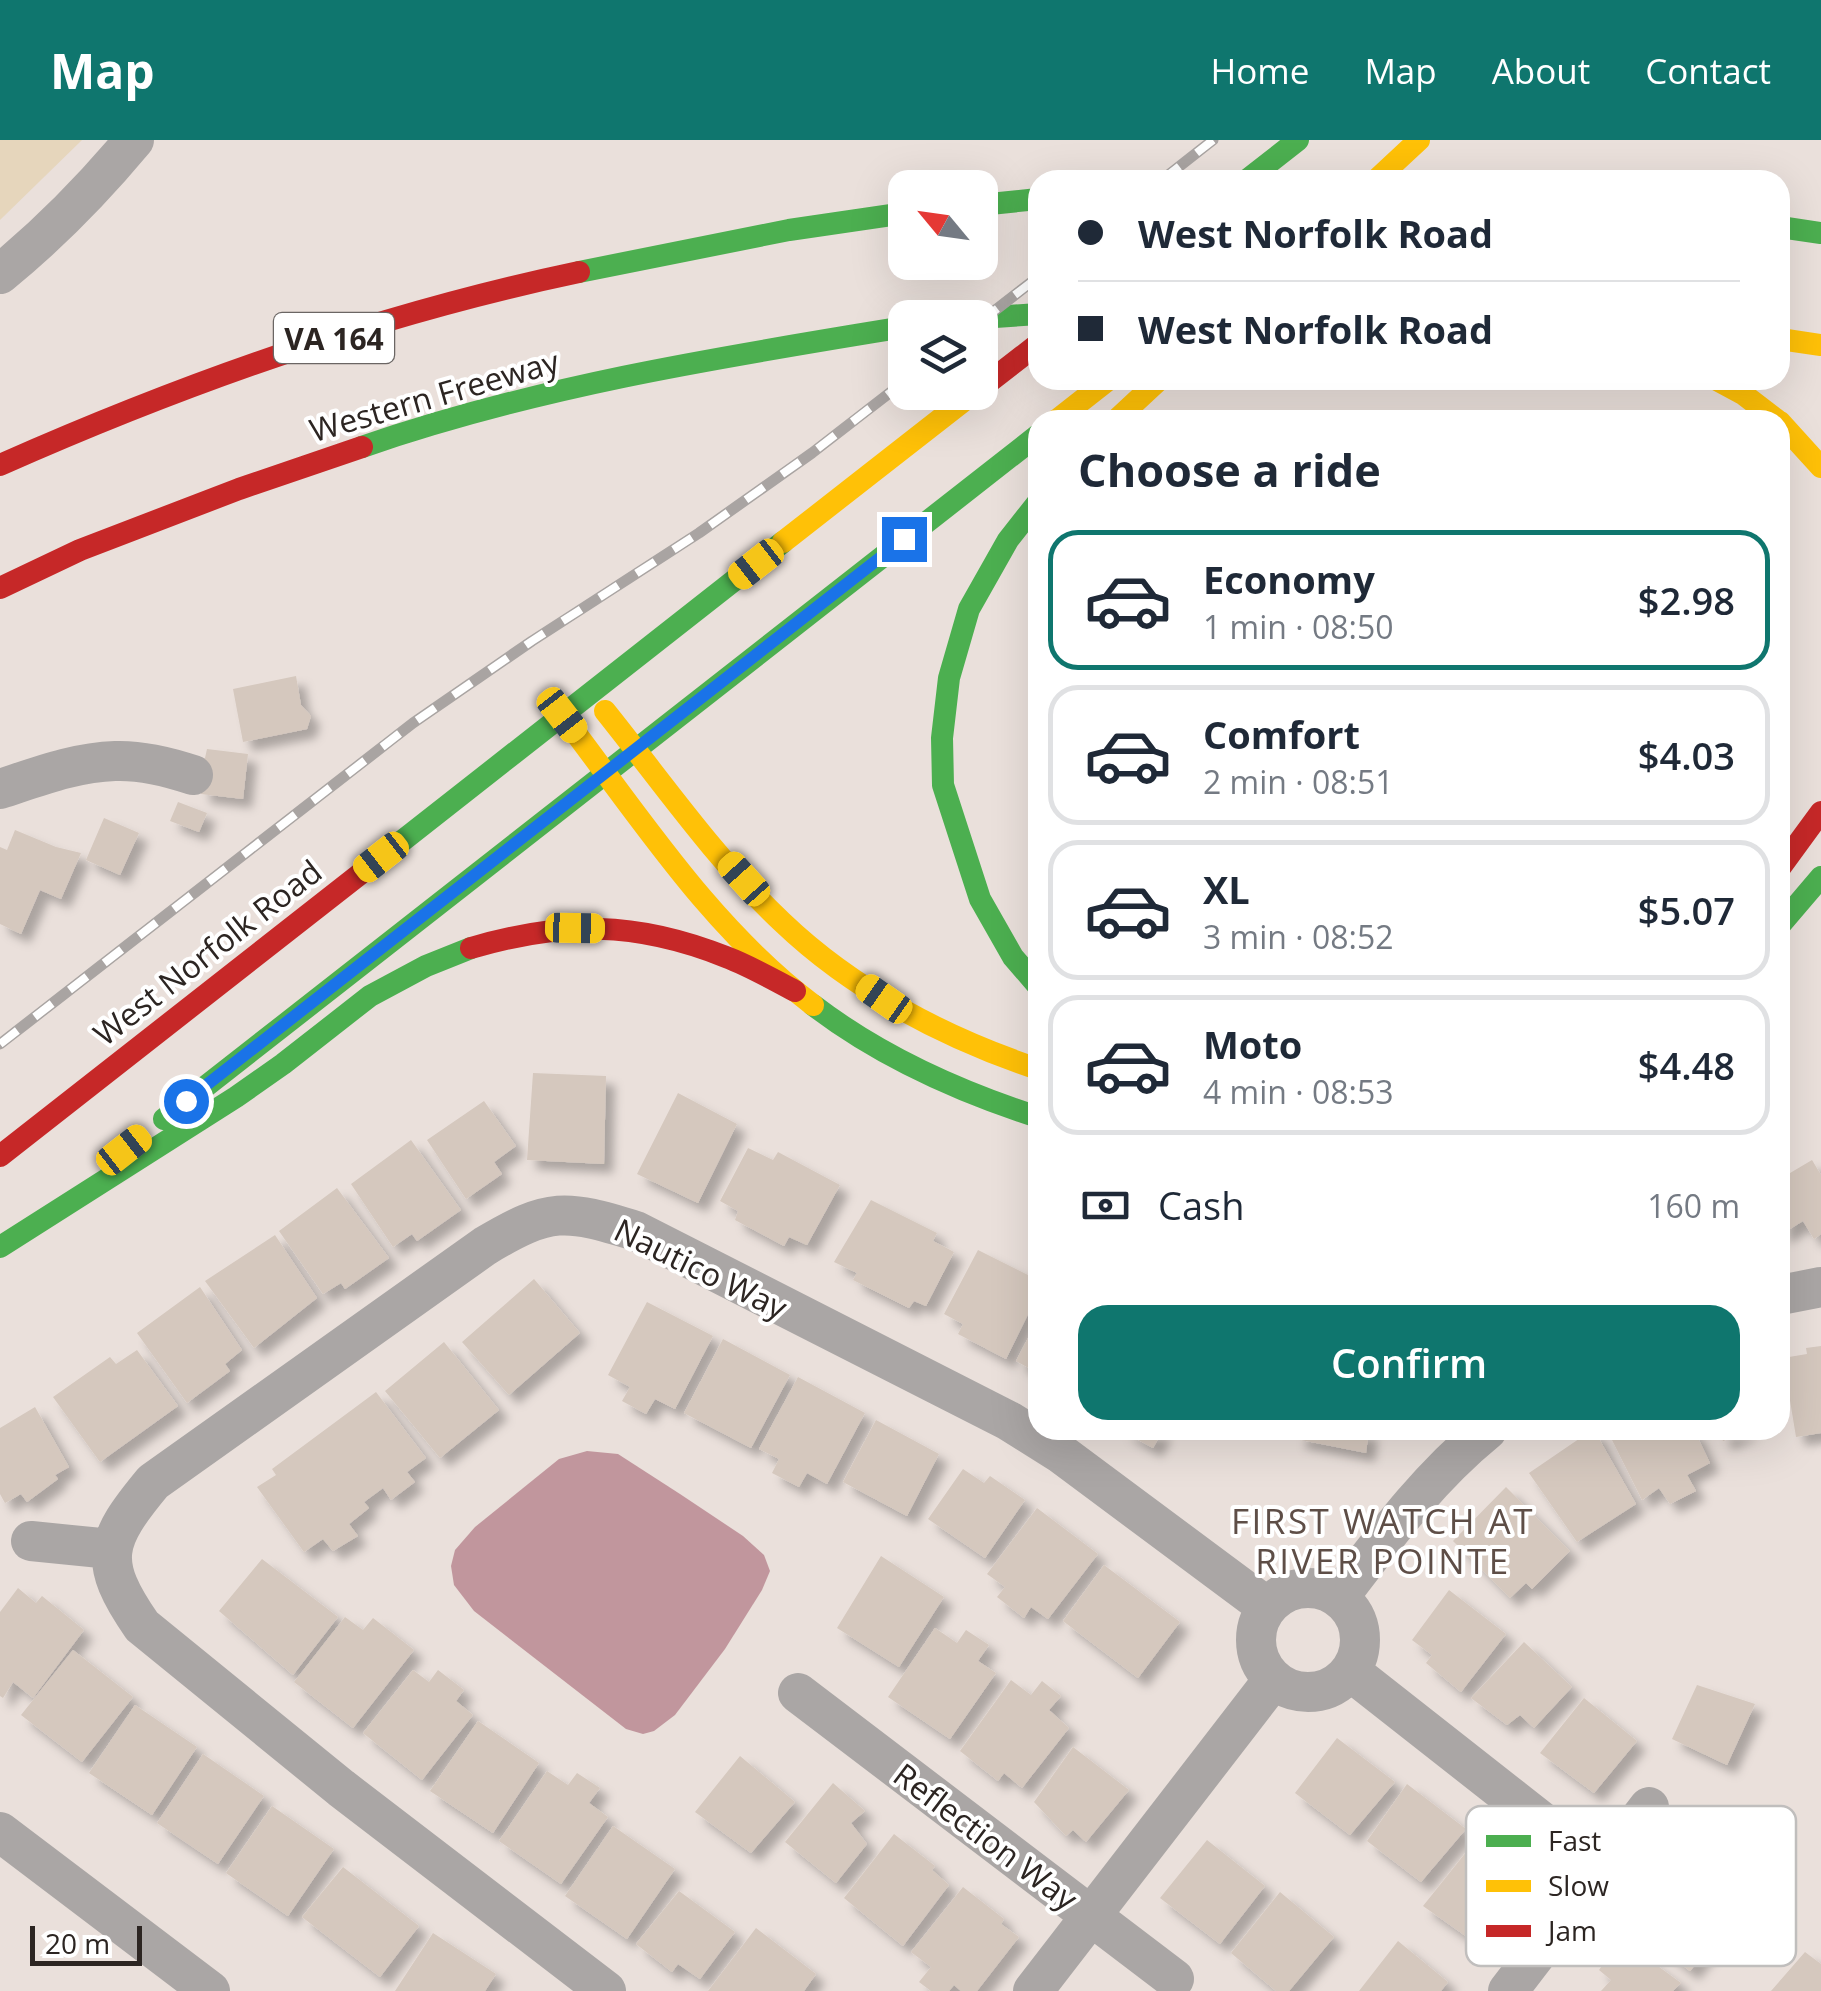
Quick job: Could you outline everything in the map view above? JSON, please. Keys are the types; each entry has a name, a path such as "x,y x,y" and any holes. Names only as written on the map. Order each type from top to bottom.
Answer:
{"main road":[{"path":"1260,170 1298,140"},
{"path":"1376,170 1417,140"},
{"path":"1386,170 1417,140"},
{"path":"998,203 1028,200"},
{"name":"VA 164","path":"0,465 86,426 285,353 443,304 608,266 888,215"},
{"path":"1790,228 1821,233"},
{"path":"998,317 1028,315"},
{"name":"Western Freeway","path":"0,588 115,536 408,431 528,398 657,370 775,346 888,329"},
{"path":"1790,340 1821,345"},
{"name":"West Norfolk Road","path":"998,375 1028,352"},
{"path":"1070,410 1095,390"},
{"path":"1127,410 1148,390"},
{"path":"1735,390 1764,410"},
{"name":"West Norfolk Road","path":"0,1156 954,410"},
{"path":"1790,433 1821,467"},
{"path":"0,1247 1028,443"},
{"path":"1028,515 1008,540 970,609 949,678 942,738 943,785 980,899 1028,974"},
{"path":"591,693 783,923 884,999 976,1047 1028,1065"},
{"path":"562,715 728,927 796,991 882,1050 939,1081 1028,1113"},
{"path":"1790,854 1821,812"},
{"path":"1790,913 1821,877"},
{"path":"0,1247 270,1074 382,988 467,948 520,933 620,928 674,938 726,956 796,991"}],"street":[{"path":"0,274 109,170 134,140"},
{"path":"0,790 71,767 116,761 168,767 193,775"},
{"name":"Nautico Way","path":"111,1549 126,1515 153,1482 485,1246 523,1223 555,1214 591,1217 636,1231 1028,1433"},
{"path":"1790,1293 1821,1287"},
{"name":"Nautico Way","path":"1040,1440 1267,1608"},
{"path":"1338,1598 1408,1506 1474,1440"},
{"path":"31,1540 111,1549 114,1577 142,1626 341,1788 606,1991"},
{"path":"1293,1590 1324,1590 1338,1598 1350,1609 1360,1640 1358,1657 1350,1671 1340,1682 1313,1692 1299,1692 1273,1680 1257,1653 1258,1621 1267,1608 1293,1590"},
{"path":"1350,1671 1522,1806"},
{"path":"1033,1991 1273,1680"},
{"name":"Reflection Way","path":"798,1693 1174,1979"},
{"path":"0,1832 210,1991"},
{"path":"1508,1991 1527,1966"}],"shaded area":[{"path":"0,140 82,140 0,220"},
{"path":"587,1451 618,1454 680,1494 743,1536 764,1555 770,1571 725,1649 675,1715 654,1731 643,1734 626,1729 474,1611 454,1585 451,1566 455,1550 475,1527 559,1459"}],"building":[{"path":"296,676 301,705 311,716 307,729 243,742 233,689"},
{"path":"207,749 248,754 243,799 201,794 202,758"},
{"path":"178,802 207,813 199,832 170,821"},
{"path":"104,818 139,833 120,875 86,860"},
{"path":"15,830 81,853 61,899 40,890 21,934 0,924 0,847 7,850"},
{"path":"533,1073 606,1076 604,1164 527,1160"},
{"path":"678,1093 737,1124 698,1203 637,1174"},
{"path":"484,1101 516,1146 494,1162 502,1174 466,1199 427,1140"},
{"path":"411,1140 461,1210 417,1241 412,1234 393,1247 351,1184"},
{"path":"748,1148 773,1160 778,1152 840,1185 807,1245 789,1237 784,1246 735,1220 738,1211 720,1201"},
{"path":"1812,1160 1821,1175 1821,1234 1814,1239 1803,1221 1790,1229 1790,1173"},
{"path":"337,1188 389,1258 345,1289 341,1283 323,1294 279,1231"},
{"path":"871,1200 937,1233 933,1241 954,1252 926,1306 914,1301 909,1308 853,1280 857,1273 834,1262"},
{"path":"275,1235 317,1298 254,1348 205,1281"},
{"path":"978,1250 1028,1275 1028,1314 1006,1359 958,1334 963,1324 944,1314"},
{"path":"534,1279 580,1333 509,1395 462,1342"},
{"path":"200,1287 242,1350 225,1364 230,1371 187,1403 137,1333"},
{"path":"647,1302 713,1336 675,1409 655,1399 646,1414 622,1401 630,1387 608,1375"},
{"path":"1028,1338 1028,1368 1016,1361"},
{"path":"723,1339 790,1375 751,1448 684,1413"},
{"path":"444,1342 499,1410 440,1458 385,1391"},
{"path":"1821,1346 1821,1433 1796,1437 1790,1401 1790,1357 1807,1354 1806,1348"},
{"path":"137,1350 178,1406 100,1462 53,1397 110,1357 116,1364"},
{"path":"798,1377 865,1413 827,1484 807,1473 799,1487 772,1473 779,1459 759,1449"},
{"path":"376,1392 426,1458 407,1472 415,1482 391,1500 383,1488 364,1502 369,1508 349,1524 358,1536 333,1551 323,1539 304,1552 257,1487 276,1475 272,1469"},
{"path":"35,1407 69,1467 27,1502 21,1494 5,1503 0,1494 0,1428"},
{"path":"876,1420 939,1454 907,1516 843,1482"},
{"path":"1138,1440 1157,1440 1153,1448"},
{"path":"1301,1440 1368,1440 1366,1453"},
{"path":"1577,1440 1600,1440 1636,1504 1577,1542 1529,1473"},
{"path":"1612,1440 1699,1440 1710,1463 1687,1475 1696,1491 1670,1504 1659,1488 1642,1500"},
{"path":"963,1469 984,1483 990,1476 1025,1500 985,1558 928,1519"},
{"path":"1506,1487 1570,1551 1532,1589 1526,1583 1510,1598 1453,1541"},
{"path":"1037,1508 1098,1554 1048,1619 1031,1607 1024,1618 997,1597 1005,1587 987,1574"},
{"path":"881,1556 944,1597 899,1667 837,1628"},
{"path":"262,1559 338,1617 293,1675 219,1611"},
{"path":"1104,1565 1180,1622 1138,1678 1063,1621"},
{"path":"18,1588 36,1603 42,1596 84,1630 33,1698 13,1682 3,1698 0,1612"},
{"path":"1449,1590 1506,1634 1461,1692 1426,1663 1432,1655 1412,1640"},
{"path":"345,1617 363,1630 373,1618 414,1650 353,1728 294,1682"},
{"path":"935,1628 957,1643 966,1630 989,1645 978,1661 996,1673 950,1739 888,1697"},
{"path":"1524,1642 1572,1687 1534,1728 1520,1715 1507,1725 1471,1698"},
{"path":"73,1650 133,1697 82,1762 21,1715"},
{"path":"413,1670 429,1682 438,1670 464,1690 456,1701 473,1715 422,1780 363,1733"},
{"path":"1011,1680 1031,1695 1042,1681 1061,1696 1049,1710 1069,1728 1022,1788 1004,1773 998,1781 960,1751"},
{"path":"1697,1685 1755,1704 1727,1765 1672,1739"},
{"path":"1584,1698 1637,1741 1594,1793 1540,1753"},
{"path":"135,1705 197,1747 152,1815 89,1773"},
{"path":"478,1721 539,1763 493,1833 430,1791"},
{"path":"1337,1738 1395,1782 1350,1835 1295,1793"},
{"path":"1073,1747 1129,1790 1086,1842 1073,1830 1066,1836 1034,1802"},
{"path":"203,1754 264,1796 218,1864 157,1823"},
{"path":"740,1756 795,1802 751,1853 695,1812"},
{"path":"547,1771 568,1785 577,1773 600,1788 589,1803 608,1817 561,1884 499,1841"},
{"path":"833,1783 865,1811 851,1823 867,1844 836,1883 785,1842"},
{"path":"1407,1784 1466,1829 1421,1882 1367,1841"},
{"path":"272,1806 334,1849 288,1916 226,1873"},
{"path":"613,1826 675,1869 627,1939 565,1896"},
{"path":"894,1834 935,1866 932,1870 949,1885 903,1946 844,1898"},
{"path":"1207,1840 1265,1886 1220,1944 1160,1898"},
{"path":"1466,1852 1466,1936 1423,1906"},
{"path":"343,1867 419,1926 380,1977 302,1917"},
{"path":"963,1887 1004,1919 1001,1924 1019,1937 977,1991 961,1991 954,1985 949,1991 931,1991 919,1982 931,1967 911,1952"},
{"path":"679,1891 735,1932 700,1979 678,1964 672,1972 636,1944"},
{"path":"1280,1892 1334,1937 1289,1991 1276,1991 1231,1953"},
{"path":"756,1928 816,1974 804,1991 708,1991"},
{"path":"433,1933 496,1974 485,1991 395,1991"},
{"path":"1398,1941 1448,1982 1441,1991 1359,1991"},
{"path":"1805,1952 1821,1964 1821,1991 1771,1991 1796,1966"},
{"path":"1602,1966 1658,1966 1681,1983 1673,1991 1601,1991 1611,1980 1599,1970"}],"railway":[{"path":"1175,170 1213,140"},
{"path":"998,308 1028,285"},
{"path":"0,1044 413,723 699,533 888,394"}],"traffic: fast":[{"path":"1260,170 1298,140"},
{"path":"998,203 1028,200"},
{"path":"579,272 789,230 888,215"},
{"path":"1790,228 1821,233"},
{"path":"998,317 1028,315"},
{"path":"362,447 563,390 888,330"},
{"path":"164,1119 1028,443"},
{"path":"1028,515 1008,540 969,609 949,678 942,738 943,785 980,899 1013,957 1028,974"},
{"path":"369,867 783,542"},
{"path":"1790,913 1821,877"},
{"path":"0,1247 236,1097 370,996 426,966 471,948"},
{"path":"813,1005 865,1041 921,1071 1028,1114"}],"traffic: slow":[{"path":"1387,170 1419,140"},
{"path":"1790,340 1821,345"},
{"path":"1070,410 1095,390"},
{"path":"1127,410 1148,390"},
{"path":"1736,390 1764,410"},
{"path":"783,542 952,410"},
{"path":"1790,433 1821,467"},
{"path":"605,711 734,872 810,947 870,990 935,1027 1028,1066"},
{"path":"562,715 709,906 741,941 813,1005"}],"traffic: jam":[{"path":"0,465 141,406 285,353 430,308 579,272"},
{"path":"998,375 1028,352"},
{"path":"0,588 80,550 362,447"},
{"path":"1790,854 1821,812"},
{"path":"0,1156 369,867"},
{"path":"471,948 568,929 630,931 693,945 795,991"}],"district":[{"name":"FIRST WATCH AT RIVER POINTE","path":"1383,1540"}],"route":[{"path":"186,1101 904,539"}]}
